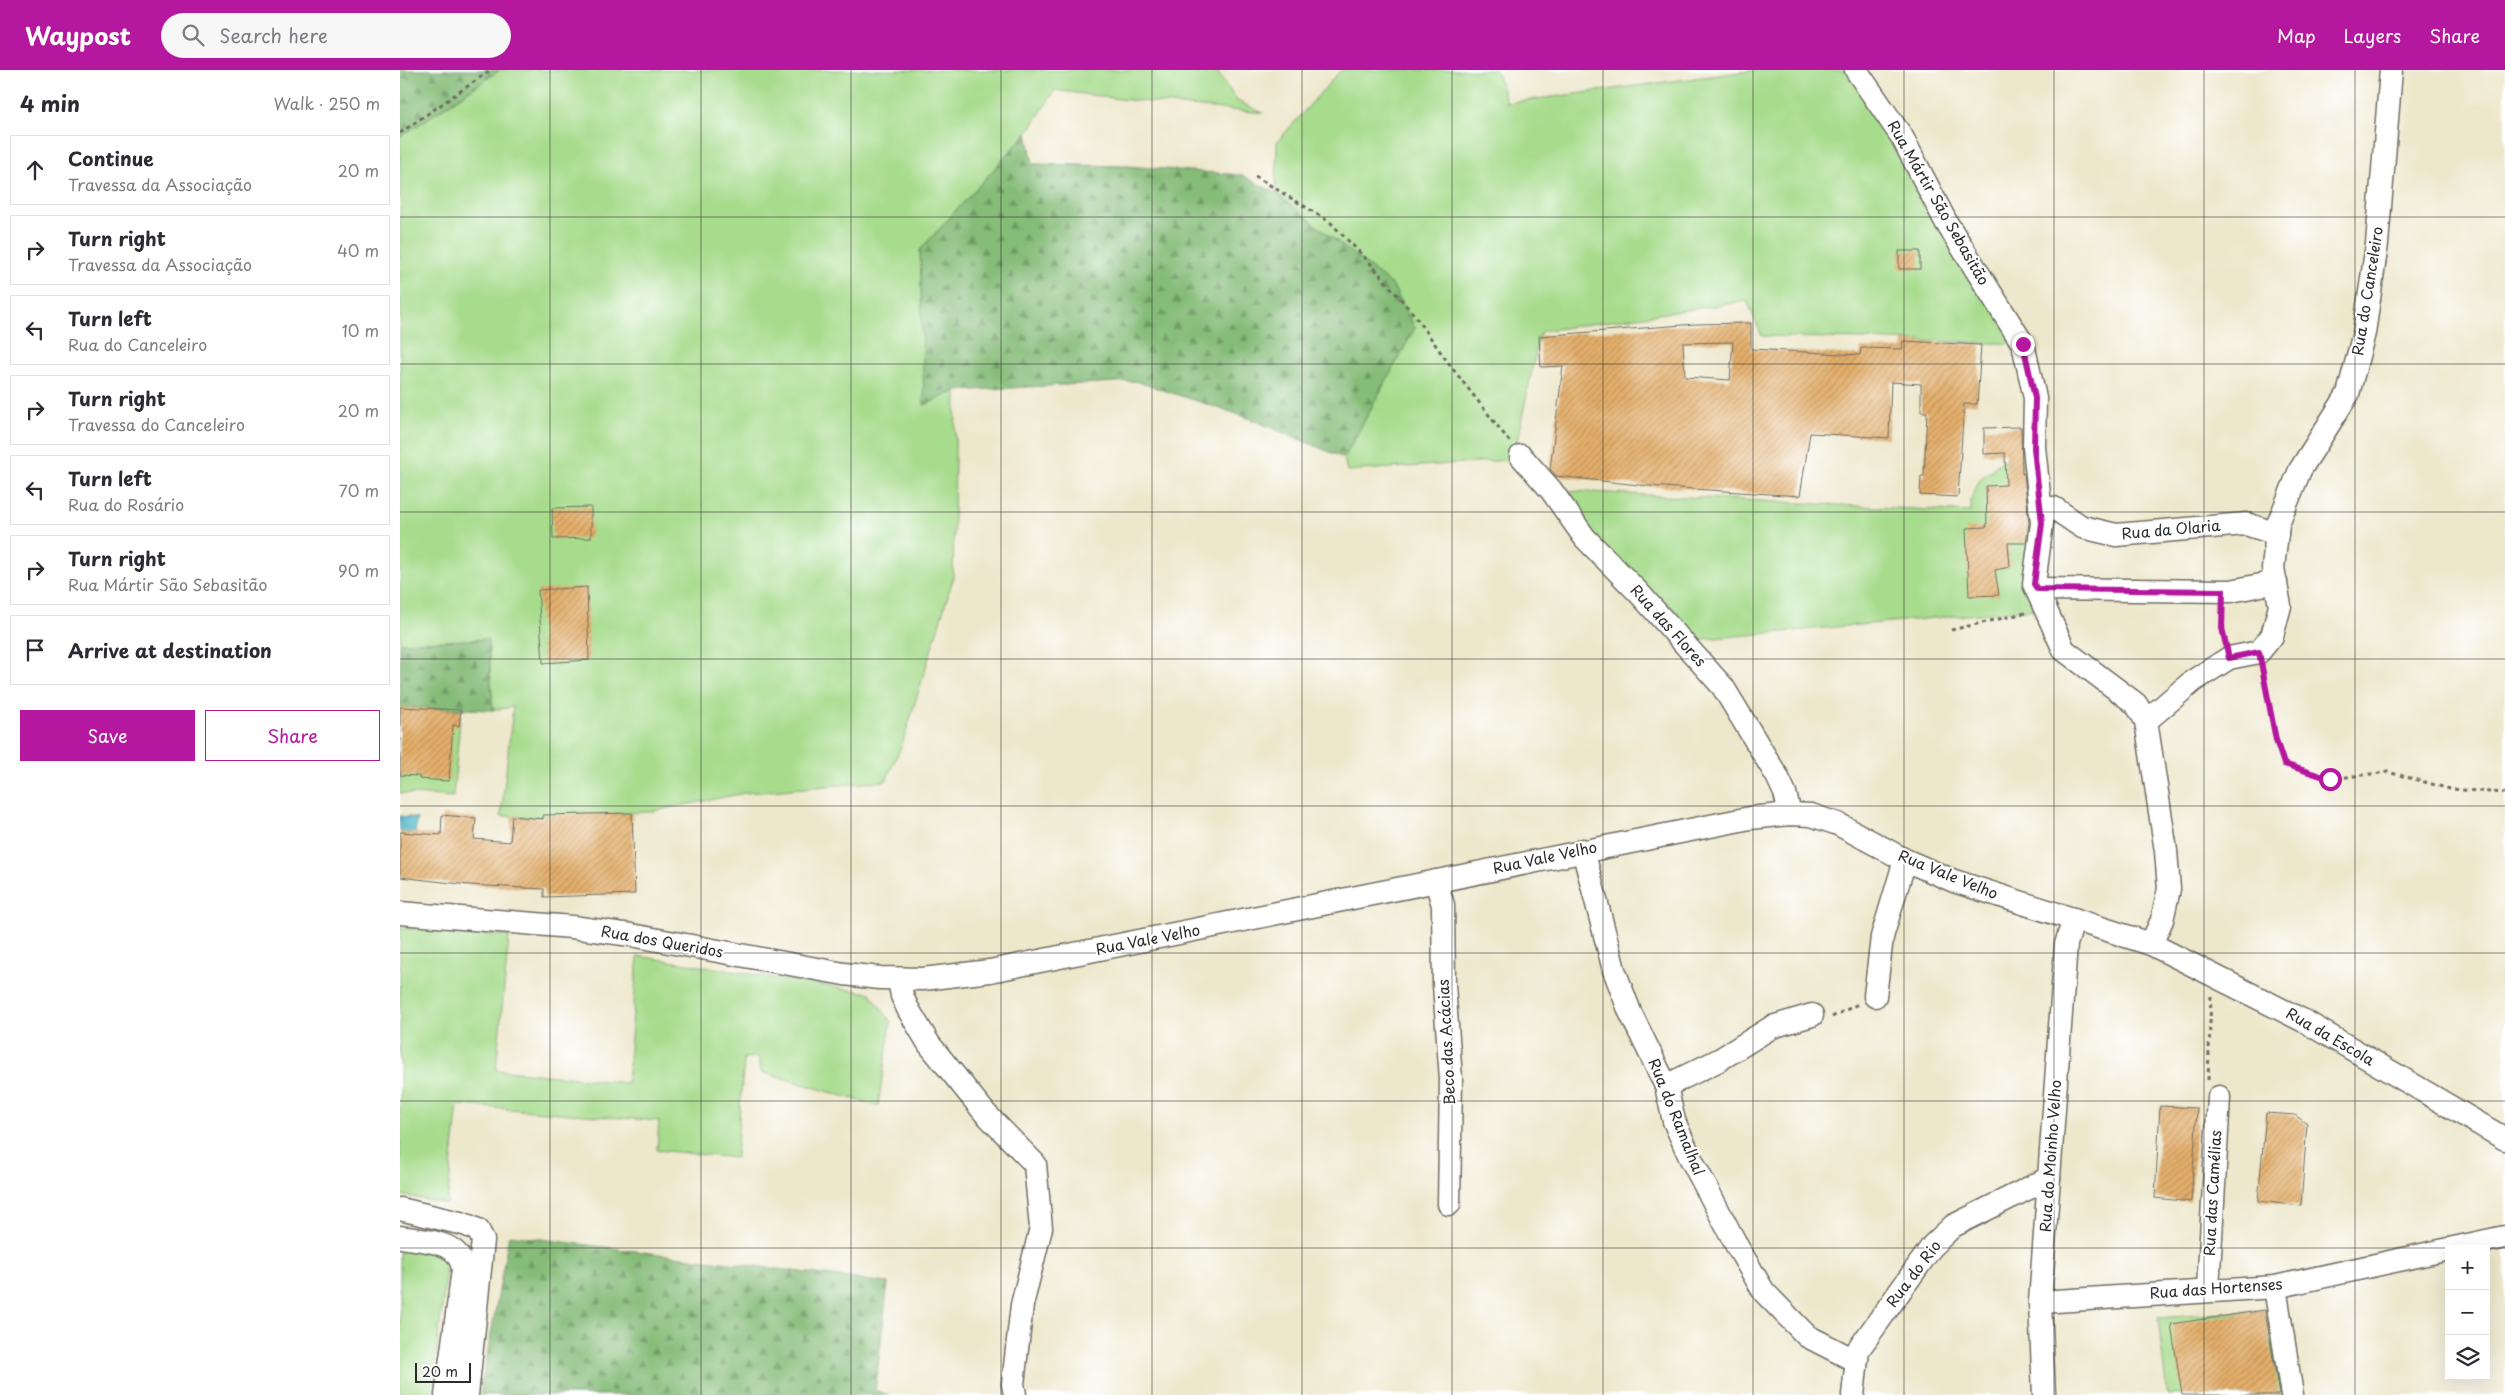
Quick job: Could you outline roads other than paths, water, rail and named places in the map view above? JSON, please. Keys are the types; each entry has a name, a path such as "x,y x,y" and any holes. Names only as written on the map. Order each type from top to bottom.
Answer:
{"street":[{"name":"Rua Mártir São Sebasitão","path":"1856,70 1902,137 1946,222 2023,344 2035,398 2034,448 2042,523 2034,584 2064,650 2136,704 2146,721 2166,852 2169,889 2162,920 2151,944"},
{"name":"Rua do Canceleiro","path":"2146,721 2193,681 2229,658 2259,652 2272,636 2280,606 2274,568 2278,524 2300,470 2348,394 2364,333 2377,244 2391,70"},
{"name":"Rua das Flores","path":"1521,456 1551,490 1585,538 1638,593 1723,687 1778,776 1785,792 1790,814"},
{"name":"Rua da Olaria","path":"2040,508 2054,508 2082,528 2116,535 2246,524 2277,534"},
{"path":"2041,598 2223,591 2276,582"},
{"name":"Rua Vale Velho","path":"923,979 990,971 1583,850 1750,818 1790,814 1811,815 1838,824 1906,860 1954,881 2151,944"},
{"name":"Rua do Ramalhal","path":"1583,850 1614,970 1630,1012 1666,1086 1674,1121 1689,1155 1738,1248 1764,1292 1807,1336 1856,1361"},
{"path":"1874,996 1882,937 1906,860"},
{"name":"Beco das Acácias","path":"1436,881 1443,905 1444,985 1451,1079 1449,1204"},
{"name":"Rua dos Queridos","path":"400,913 572,927 631,935 844,974 899,980 923,979"},
{"name":"Rua do Moinho Velho","path":"2044,1395 2040,1302 2066,944 2074,919"},
{"name":"Rua da Escola","path":"2151,944 2306,1022 2505,1139"},
{"path":"915,1020 921,998 923,979"},
{"path":"899,980 902,996 929,1044 985,1113 1035,1164 1042,1228 1022,1305 1013,1384 1015,1395"},
{"path":"1666,1086 1719,1060 1772,1027 1812,1015"},
{"name":"Rua das Camélias","path":"2208,1289 2219,1097"},
{"name":"Rua do Rio","path":"1853,1395 1858,1350 1933,1245 1953,1226 2049,1178"},
{"path":"400,1209 464,1224 478,1230 484,1240 467,1395"},
{"path":"400,1237 443,1245 456,1250 462,1260 463,1270 446,1395"},
{"name":"Rua das Hortenses","path":"2468,1245 2505,1237"},
{"name":"Rua das Hortenses","path":"2040,1302 2208,1289 2275,1286 2445,1250"},
{"path":"2275,1286 2292,1395"}],"water":[{"path":"400,816 417,818 415,833 400,832"}]}
